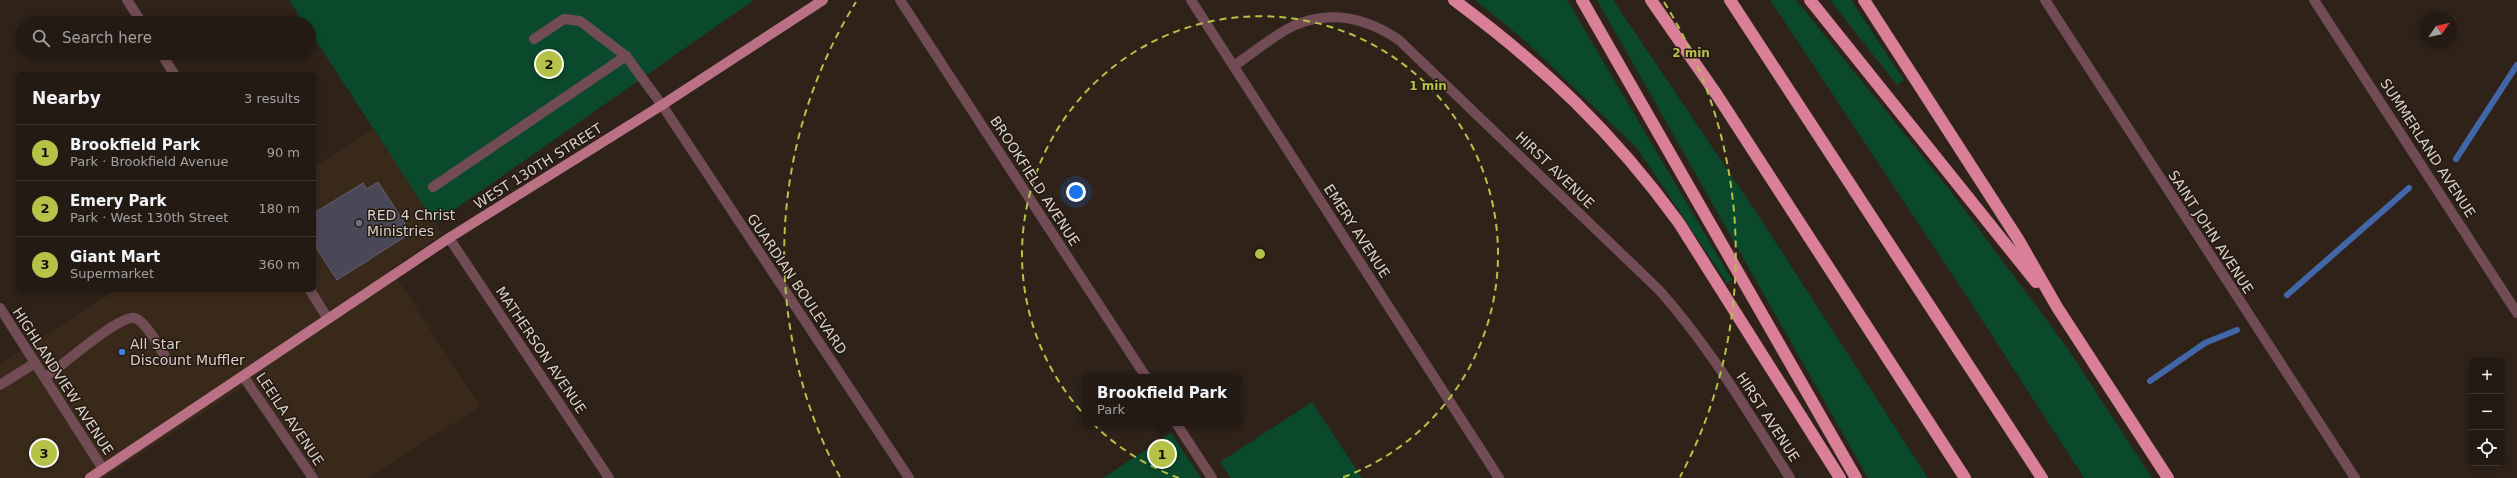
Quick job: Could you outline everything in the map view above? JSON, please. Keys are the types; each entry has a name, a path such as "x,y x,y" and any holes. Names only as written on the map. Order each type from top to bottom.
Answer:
{"highway":[{"path":"1454,0 1523,53 1574,99 1654,189 1679,223 1840,478"},
{"path":"1582,0 1856,478"},
{"path":"1651,0 1717,96 1965,478"},
{"path":"1730,0 2042,478"},
{"path":"1810,0 2057,307"},
{"path":"1864,0 2018,239 2057,307 2168,478"}],"main road":[{"name":"WEST 130TH STREET","path":"90,478 448,238 662,105 823,0"}],"street":[{"path":"127,0 137,16"},
{"name":"BROOKFIELD AVENUE","path":"900,0 1144,374"},
{"name":"EMERY AVENUE","path":"1191,0 1499,478"},
{"name":"SAINT JOHN AVENUE","path":"2045,0 2355,478"},
{"name":"SUMMERLAND AVENUE","path":"2314,0 2517,313"},
{"name":"HIRST AVENUE","path":"1234,66 1297,24 1324,17 1349,18 1379,26 1399,40 1678,310 1703,343 1790,478"},
{"name":"GUARDIAN BOULEVARD","path":"534,40 564,19 580,21 626,56 662,105 909,478"},
{"path":"433,187 626,56"},
{"path":"165,60 173,72"},
{"name":"MATHERSON AVENUE","path":"448,238 609,478"},
{"path":"311,292 328,319"},
{"name":"HIGHLANDVIEW AVENUE","path":"0,308 103,469"},
{"path":"45,378 107,330 129,318 136,318 145,325 168,361"},
{"path":"0,385 35,363"},
{"name":"LEEILA AVENUE","path":"243,376 314,478"},
{"path":"1178,426 1212,478"}],"shaded area":[{"path":"373,129 443,234 391,269 480,406 369,478 307,478 243,387 105,478 0,478 0,364 113,292 316,292 316,166"}],"green space":[{"path":"289,0 754,0 435,223 316,41 316,16 299,16"},
{"path":"1475,0 1567,0 1732,280 1727,283 1637,148 1523,39"},
{"path":"1597,0 1613,0 1758,215 1928,478 1868,478"},
{"path":"1770,0 1796,0 1949,189 2068,349 2152,478 2084,478 1964,292"},
{"path":"1830,0 1851,0 1904,80 1897,85"},
{"path":"1312,402 1362,478 1231,478 1220,462"},
{"path":"1171,433 1201,478 1103,478"}],"building":[{"name":"RED 4 Christ Ministries","path":"378,182 411,233 337,280 316,247 316,212 363,183 367,189"}],"waterway":[{"path":"2456,159 2517,65"},
{"path":"2287,295 2409,188"},
{"path":"2150,381 2205,343 2237,330"}],"place":[{"name":"Emery Park","path":"549,64"},
{"name":"RED 4 Christ Ministries","path":"359,223"},
{"name":"All Star Discount Muffler","path":"122,352"},
{"name":"Giant Mart","path":"44,453"},
{"name":"Brookfield Park","path":"1162,454"}]}
